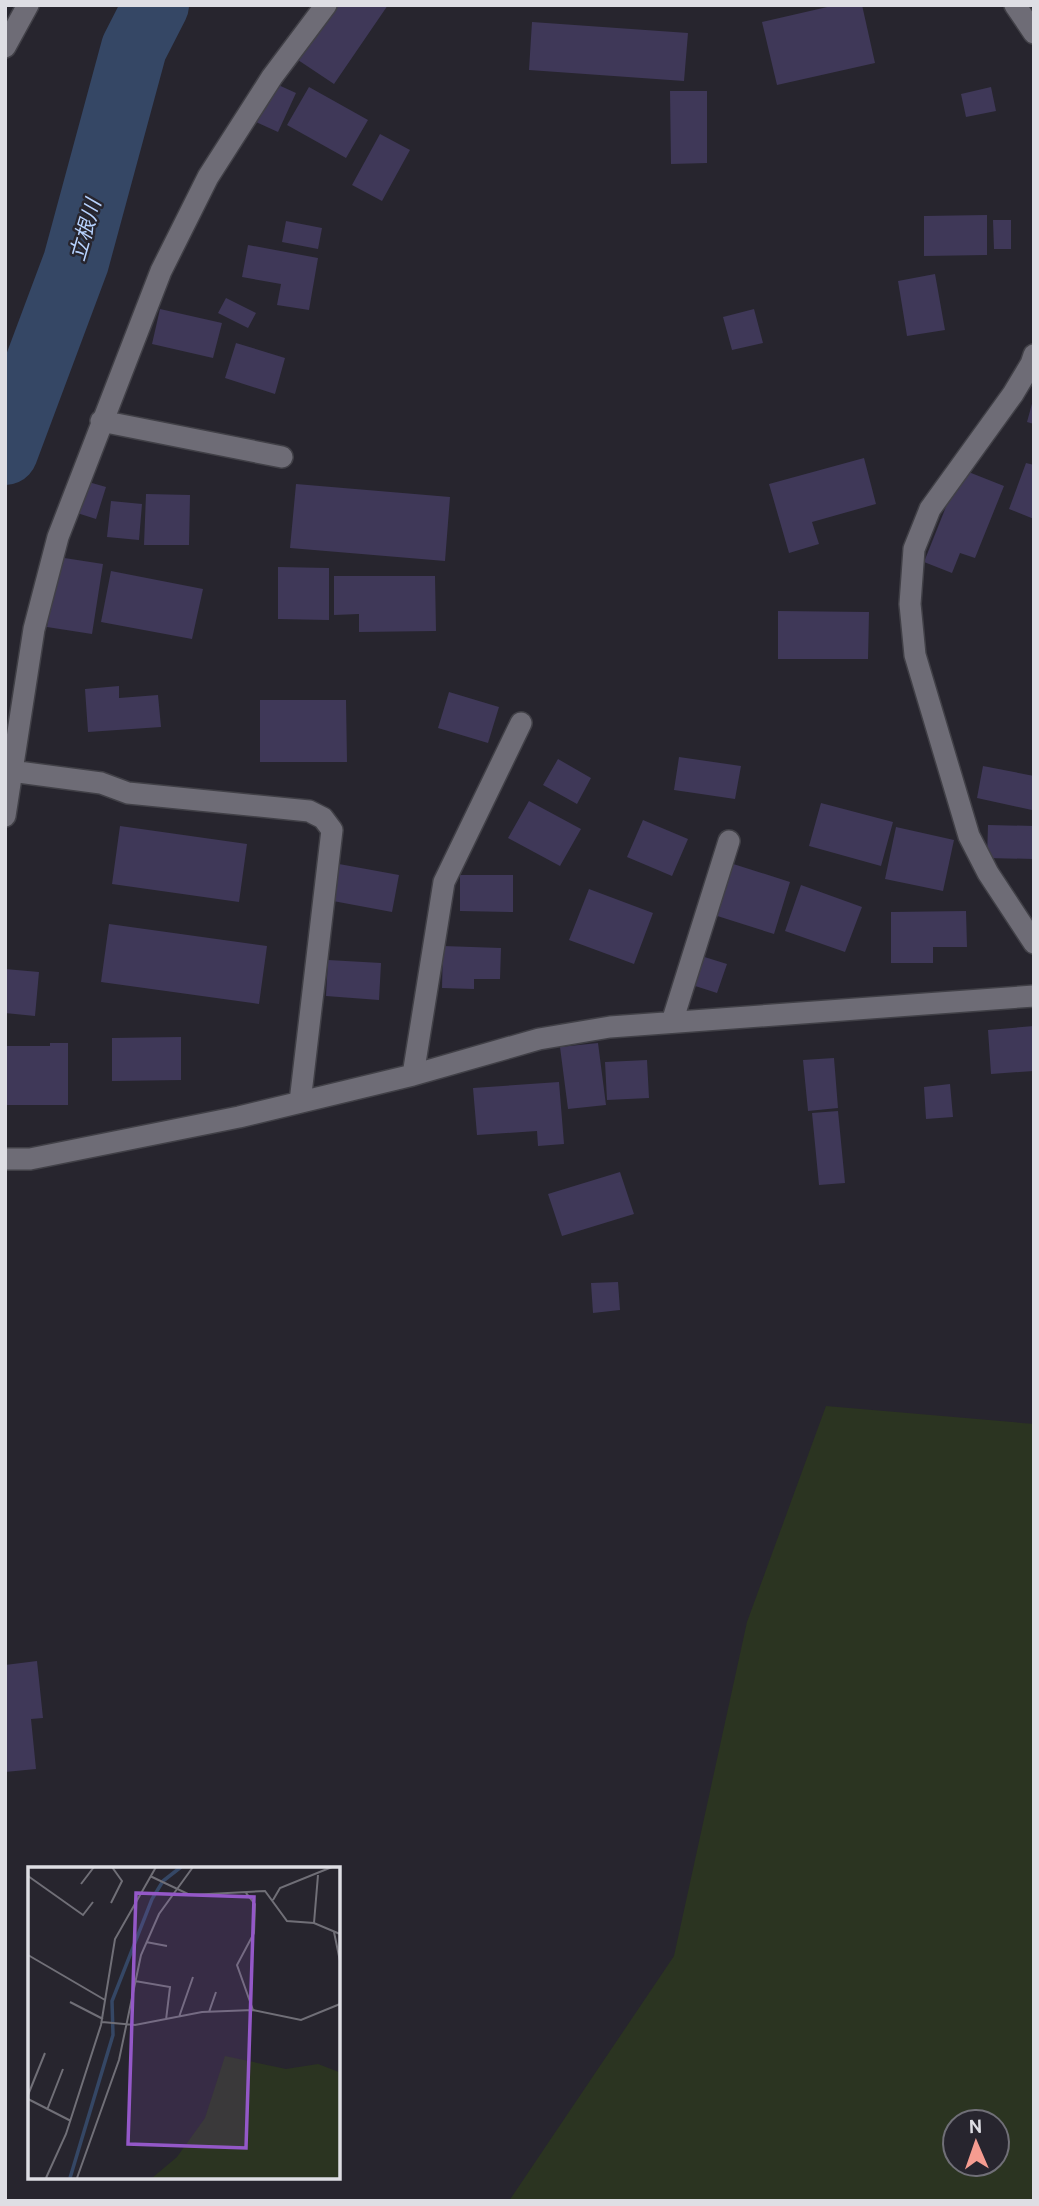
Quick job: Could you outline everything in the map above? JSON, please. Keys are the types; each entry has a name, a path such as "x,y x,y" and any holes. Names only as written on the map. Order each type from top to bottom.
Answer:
{"street":[{"path":"5,47 29,5"},
{"path":"5,816 34,629 58,537 160,271 208,177 272,77 326,5"},
{"path":"1015,5 1034,33"},
{"path":"1034,355 1013,394 930,509 914,549 910,604 915,655 970,836 988,873 1034,943"},
{"path":"101,421 282,457"},
{"path":"413,1074 444,882 521,723"},
{"path":"11,771 101,783 128,793 309,811 323,818 332,830 300,1102"},
{"path":"673,1022 729,841"},
{"path":"5,1160 30,1159 239,1117 413,1074 539,1039 610,1027 1034,996"}],"green space":[{"path":"826,1406 1034,1424 1034,2201 509,2201 674,1956 747,1622"}],"building":[{"path":"331,5 388,5 334,84 295,58"},
{"path":"836,5 862,5 875,63 777,85 762,22"},
{"path":"532,22 688,33 684,81 529,70"},
{"path":"274,83 296,93 278,132 256,122"},
{"path":"309,87 368,120 346,158 287,125"},
{"path":"991,87 996,111 966,117 961,94"},
{"path":"670,91 707,91 707,163 671,164"},
{"path":"380,134 410,150 382,201 352,185"},
{"path":"987,215 987,255 924,256 924,216"},
{"path":"993,220 1011,220 1011,249 994,249"},
{"path":"286,221 322,228 318,249 282,242"},
{"path":"248,245 318,258 309,310 277,305 281,284 242,277"},
{"path":"935,274 945,330 907,336 898,281"},
{"path":"226,298 256,313 248,328 218,313"},
{"path":"160,309 222,323 213,358 152,344"},
{"path":"754,309 763,343 732,350 723,317"},
{"path":"236,343 285,358 275,394 225,378"},
{"path":"1034,401 1034,424 1027,422"},
{"path":"864,458 876,504 812,522 819,544 789,553 769,484"},
{"path":"1026,463 1034,465 1034,519 1009,509"},
{"path":"961,469 1004,486 975,558 960,553 952,573 924,562"},
{"path":"85,481 106,487 96,519 74,512"},
{"path":"296,484 450,497 445,561 290,548"},
{"path":"146,494 190,495 189,545 144,545"},
{"path":"111,501 142,504 139,540 107,537"},
{"path":"58,557 103,564 92,634 47,627"},
{"path":"278,567 329,568 329,620 278,619"},
{"path":"111,571 203,589 192,639 101,622"},
{"path":"334,576 435,576 436,631 359,632 359,614 334,615"},
{"path":"778,611 869,612 868,659 778,659"},
{"path":"119,686 119,698 158,695 161,727 88,732 85,689"},
{"path":"449,692 499,707 488,743 438,728"},
{"path":"260,700 346,700 347,762 260,762"},
{"path":"679,757 741,766 735,799 674,790"},
{"path":"558,759 591,778 577,804 543,785"},
{"path":"983,766 1034,776 1032,810 977,798"},
{"path":"529,801 581,829 560,866 508,838"},
{"path":"821,803 893,822 881,866 809,846"},
{"path":"643,820 688,839 672,876 627,857"},
{"path":"988,825 1034,826 1034,859 987,858"},
{"path":"120,826 247,844 239,902 112,884"},
{"path":"896,827 954,840 943,891 885,879"},
{"path":"727,862 790,882 774,934 711,914"},
{"path":"339,864 399,875 392,912 333,901"},
{"path":"460,875 513,875 513,912 460,911"},
{"path":"801,885 862,907 845,952 785,931"},
{"path":"589,889 653,913 634,964 569,940"},
{"path":"966,911 967,947 933,947 933,963 891,963 891,912"},
{"path":"109,924 267,946 259,1004 101,982"},
{"path":"443,946 501,948 500,979 474,979 474,989 442,988"},
{"path":"698,955 727,964 717,993 689,984"},
{"path":"328,960 381,963 379,1000 326,996"},
{"path":"5,969 39,972 35,1016 5,1013"},
{"path":"1034,1026 1034,1071 991,1074 988,1030"},
{"path":"181,1037 181,1080 112,1081 112,1038"},
{"path":"50,1043 68,1043 68,1105 5,1105 5,1046 50,1046"},
{"path":"598,1043 606,1105 568,1109 560,1047"},
{"path":"834,1058 838,1108 808,1111 803,1060"},
{"path":"647,1060 649,1098 607,1100 605,1062"},
{"path":"559,1082 564,1144 538,1146 537,1131 477,1135 473,1088"},
{"path":"950,1084 953,1117 926,1119 924,1087"},
{"path":"838,1111 845,1183 819,1185 812,1113"},
{"path":"620,1172 634,1214 562,1236 548,1194"},
{"path":"618,1282 620,1310 593,1313 591,1283"},
{"path":"37,1661 43,1718 31,1719 36,1769 5,1772 5,1665"}],"waterway":[{"name":"立根川","path":"5,452 76,262 134,48 156,5"}]}
